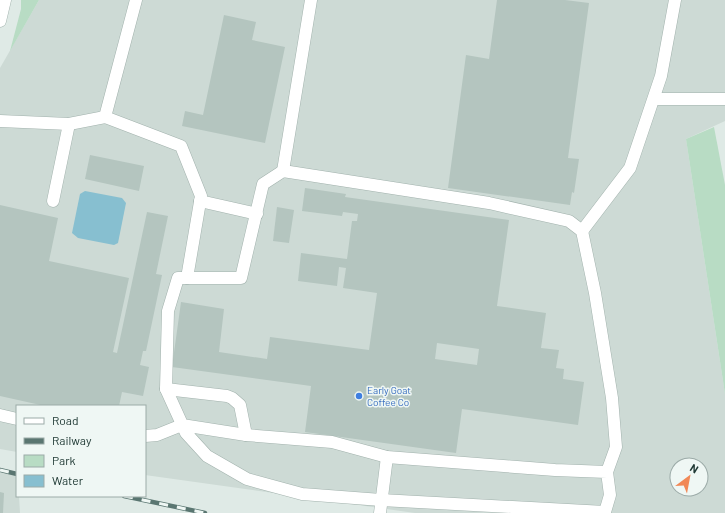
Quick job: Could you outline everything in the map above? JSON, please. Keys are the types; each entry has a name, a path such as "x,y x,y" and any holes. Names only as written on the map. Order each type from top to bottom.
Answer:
{"street":[{"path":"0,21 5,0"},
{"path":"106,117 136,0"},
{"path":"283,171 311,0"},
{"path":"582,231 630,168 662,76 675,0"},
{"path":"654,99 725,98"},
{"path":"0,121 69,124 106,117 181,146 201,196 187,278"},
{"path":"52,200 69,124"},
{"path":"283,171 489,203 569,221 582,231 595,293 612,398 616,447 607,472 610,495 605,512 381,500 302,494 247,479 207,456 186,433 166,389 168,311 178,278 241,278 263,184 283,171"},
{"path":"200,201 256,214"},
{"path":"166,389 227,396 232,398 240,405 246,435"},
{"path":"0,415 16,419"},
{"path":"146,436 157,435 182,425 246,435 332,442 387,457 555,470 607,472"},
{"path":"380,513 387,457"}],"shaded area":[{"path":"39,0 725,0 725,121 686,139 725,394 725,513 415,513 146,475 146,405 16,405 16,452 0,449 0,68"},
{"path":"0,473 16,474 16,497 19,497 20,513 0,513"}],"green space":[{"path":"21,0 39,0 10,51 21,9"},
{"path":"714,127 725,185 725,394 686,139"}],"water":[{"path":"85,191 122,198 126,203 118,243 114,245 78,238 72,233 80,194"}],"building":[{"path":"497,0 565,0 589,3 568,158 579,159 574,193 572,192 570,205 448,188 466,55 489,59"},
{"path":"224,15 256,22 252,40 285,47 265,143 182,126 185,111 203,115"},
{"path":"90,155 144,166 139,191 85,179"},
{"path":"305,188 346,194 345,197 509,220 497,306 546,313 541,348 559,350 556,368 564,369 563,379 584,382 578,425 462,409 456,453 305,432 311,386 172,367 181,302 224,309 219,352 267,359 270,337 369,350 377,293 343,288 346,268 339,267 337,286 298,281 301,253 347,259 352,221 357,221 358,214 343,212 342,216 302,211","holes":["437,343 479,349 477,365 435,359"]},
{"path":"0,205 58,218 49,261 129,278 113,352 117,353 147,212 168,216 156,274 162,275 146,351 143,351 140,365 149,367 143,396 122,392 119,405 40,405 0,396"},
{"path":"277,207 294,210 289,243 273,241"},
{"path":"0,492 4,493 3,513 0,513"}],"railway":[{"path":"0,470 16,474"},
{"path":"129,497 205,513"}],"place":[{"name":"Early Goat Coffee Co","path":"359,396"}]}
